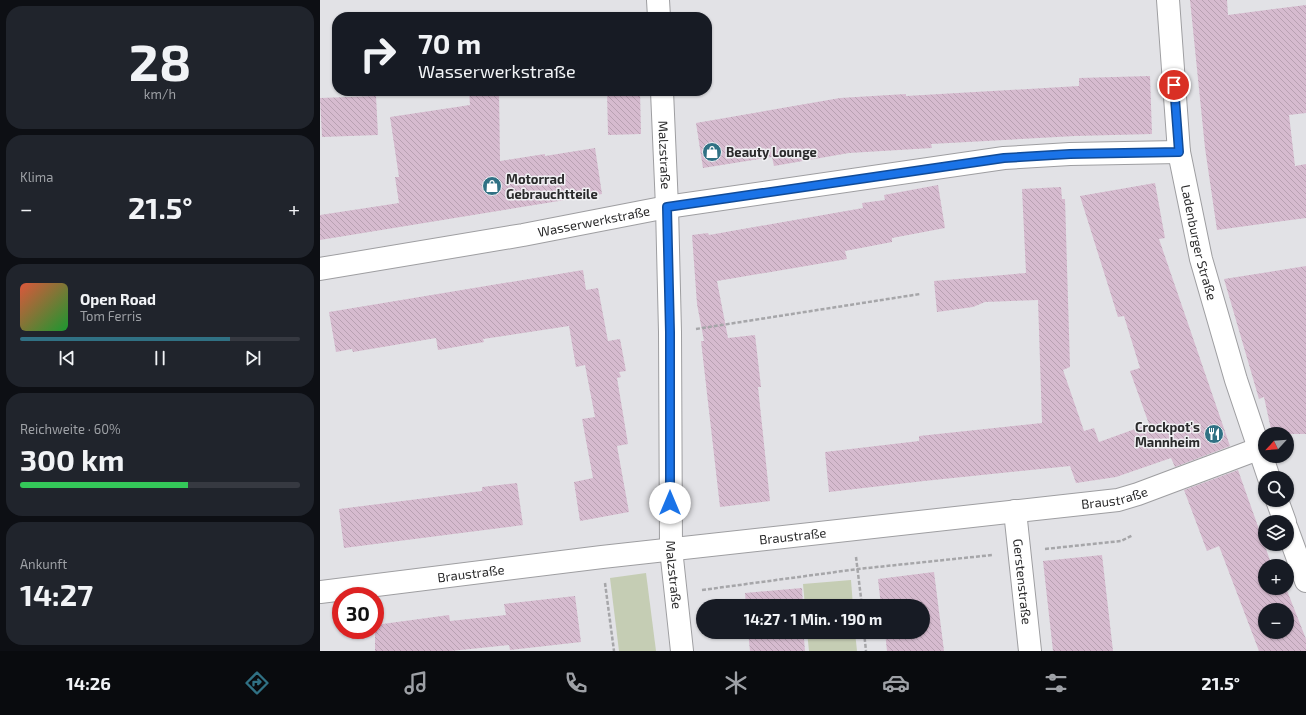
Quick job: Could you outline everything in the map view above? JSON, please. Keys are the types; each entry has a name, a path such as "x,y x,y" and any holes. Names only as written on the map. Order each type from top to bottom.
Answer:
{"street":[{"path":"658,0 659,12"},
{"name":"Ladenburger Straße","path":"1168,0 1179,152 1202,259 1236,380 1258,449"},
{"name":"Malzstraße","path":"662,96 670,332 671,549 682,651"},
{"name":"Wasserwerkstraße","path":"320,269 523,235 667,207 1004,158 1070,154 1179,152"},
{"name":"Braustraße","path":"320,592 853,528 1118,500 1138,494 1258,449"},
{"name":"Gerstenstraße","path":"1016,511 1030,651"},
{"path":"1294,548 1306,581"}],"path":[{"path":"670,332 920,294"},
{"path":"853,528 861,599"},
{"path":"675,593 858,569 1121,541 1133,535"},
{"path":"602,557 614,651"},
{"path":"865,639 866,651"}],"green space":[{"path":"646,573 656,651 619,651 610,578"},
{"path":"851,580 852,599 804,599 803,584"},
{"path":"808,639 856,639 857,651 809,651"}],"building":[{"path":"1190,0 1227,0 1228,15 1306,5 1306,113 1289,115 1295,166 1306,164 1306,218 1217,230 1205,148"},
{"path":"1150,76 1152,134 1075,136 931,144 932,148 849,153 774,166 772,157 703,168 696,123 840,98 906,94 906,96 1079,86 1079,78"},
{"path":"376,96 378,135 322,137 320,98"},
{"path":"469,96 499,96 500,161 595,148 602,194 320,240 320,215 399,203 395,177 399,177 390,117 470,105"},
{"path":"607,96 640,96 641,134 608,135"},
{"path":"1155,183 1165,238 1159,239 1230,446 1175,467 1171,458 1116,477 1076,483 1070,466 829,492 825,452 919,441 919,436 1042,423 1038,300 985,302 973,307 937,312 934,281 1026,273 1022,189 1061,187 1062,199 1065,199 1070,367 1063,370 1084,431 1094,428 1099,442 1149,424 1130,371 1140,368 1124,316 1118,317 1080,196"},
{"path":"938,185 945,228 892,238 892,242 845,251 847,259 717,281 728,338 755,335 761,387 758,387 770,501 720,507 701,341 704,341 697,304 692,235 708,233 709,235 863,208 862,203 885,200 884,195"},
{"path":"1306,266 1306,434 1294,434 1294,427 1270,427 1264,397 1259,399 1224,279"},
{"path":"583,270 586,290 598,288 608,341 620,339 626,371 619,372 621,377 617,378 628,444 617,446 629,512 580,521 574,482 593,478 582,419 595,417 585,365 576,367 569,326 483,339 484,342 438,350 436,338 353,352 352,349 336,352 329,312"},
{"path":"1238,470 1258,526 1258,551 1267,551 1270,559 1258,559 1258,595 1289,595 1292,603 1258,603 1258,639 1294,639 1294,608 1306,639 1306,651 1259,651 1219,546 1207,551 1184,490"},
{"path":"517,483 523,525 344,548 339,509 482,491 482,487"},
{"path":"1102,555 1113,651 1053,651 1043,561"},
{"path":"934,572 944,651 887,651 886,639 930,639 930,599 880,599 878,579"},
{"path":"802,588 803,599 745,599 745,593"},
{"path":"575,596 581,642 510,650 509,645 451,651 375,651 375,639 384,639 384,624 449,615 450,621 506,615 504,604"},
{"path":"749,639 804,639 805,651 750,651"}],"place":[{"name":"Beauty Lounge","path":"712,152"},
{"name":"Motorrad Gebrauchtteile","path":"492,186"},
{"name":"Crockpot's Mannheim","path":"1214,434"}],"route":[{"path":"670,503 670,332 667,207 1004,158 1070,154 1179,152 1174,85"}]}
